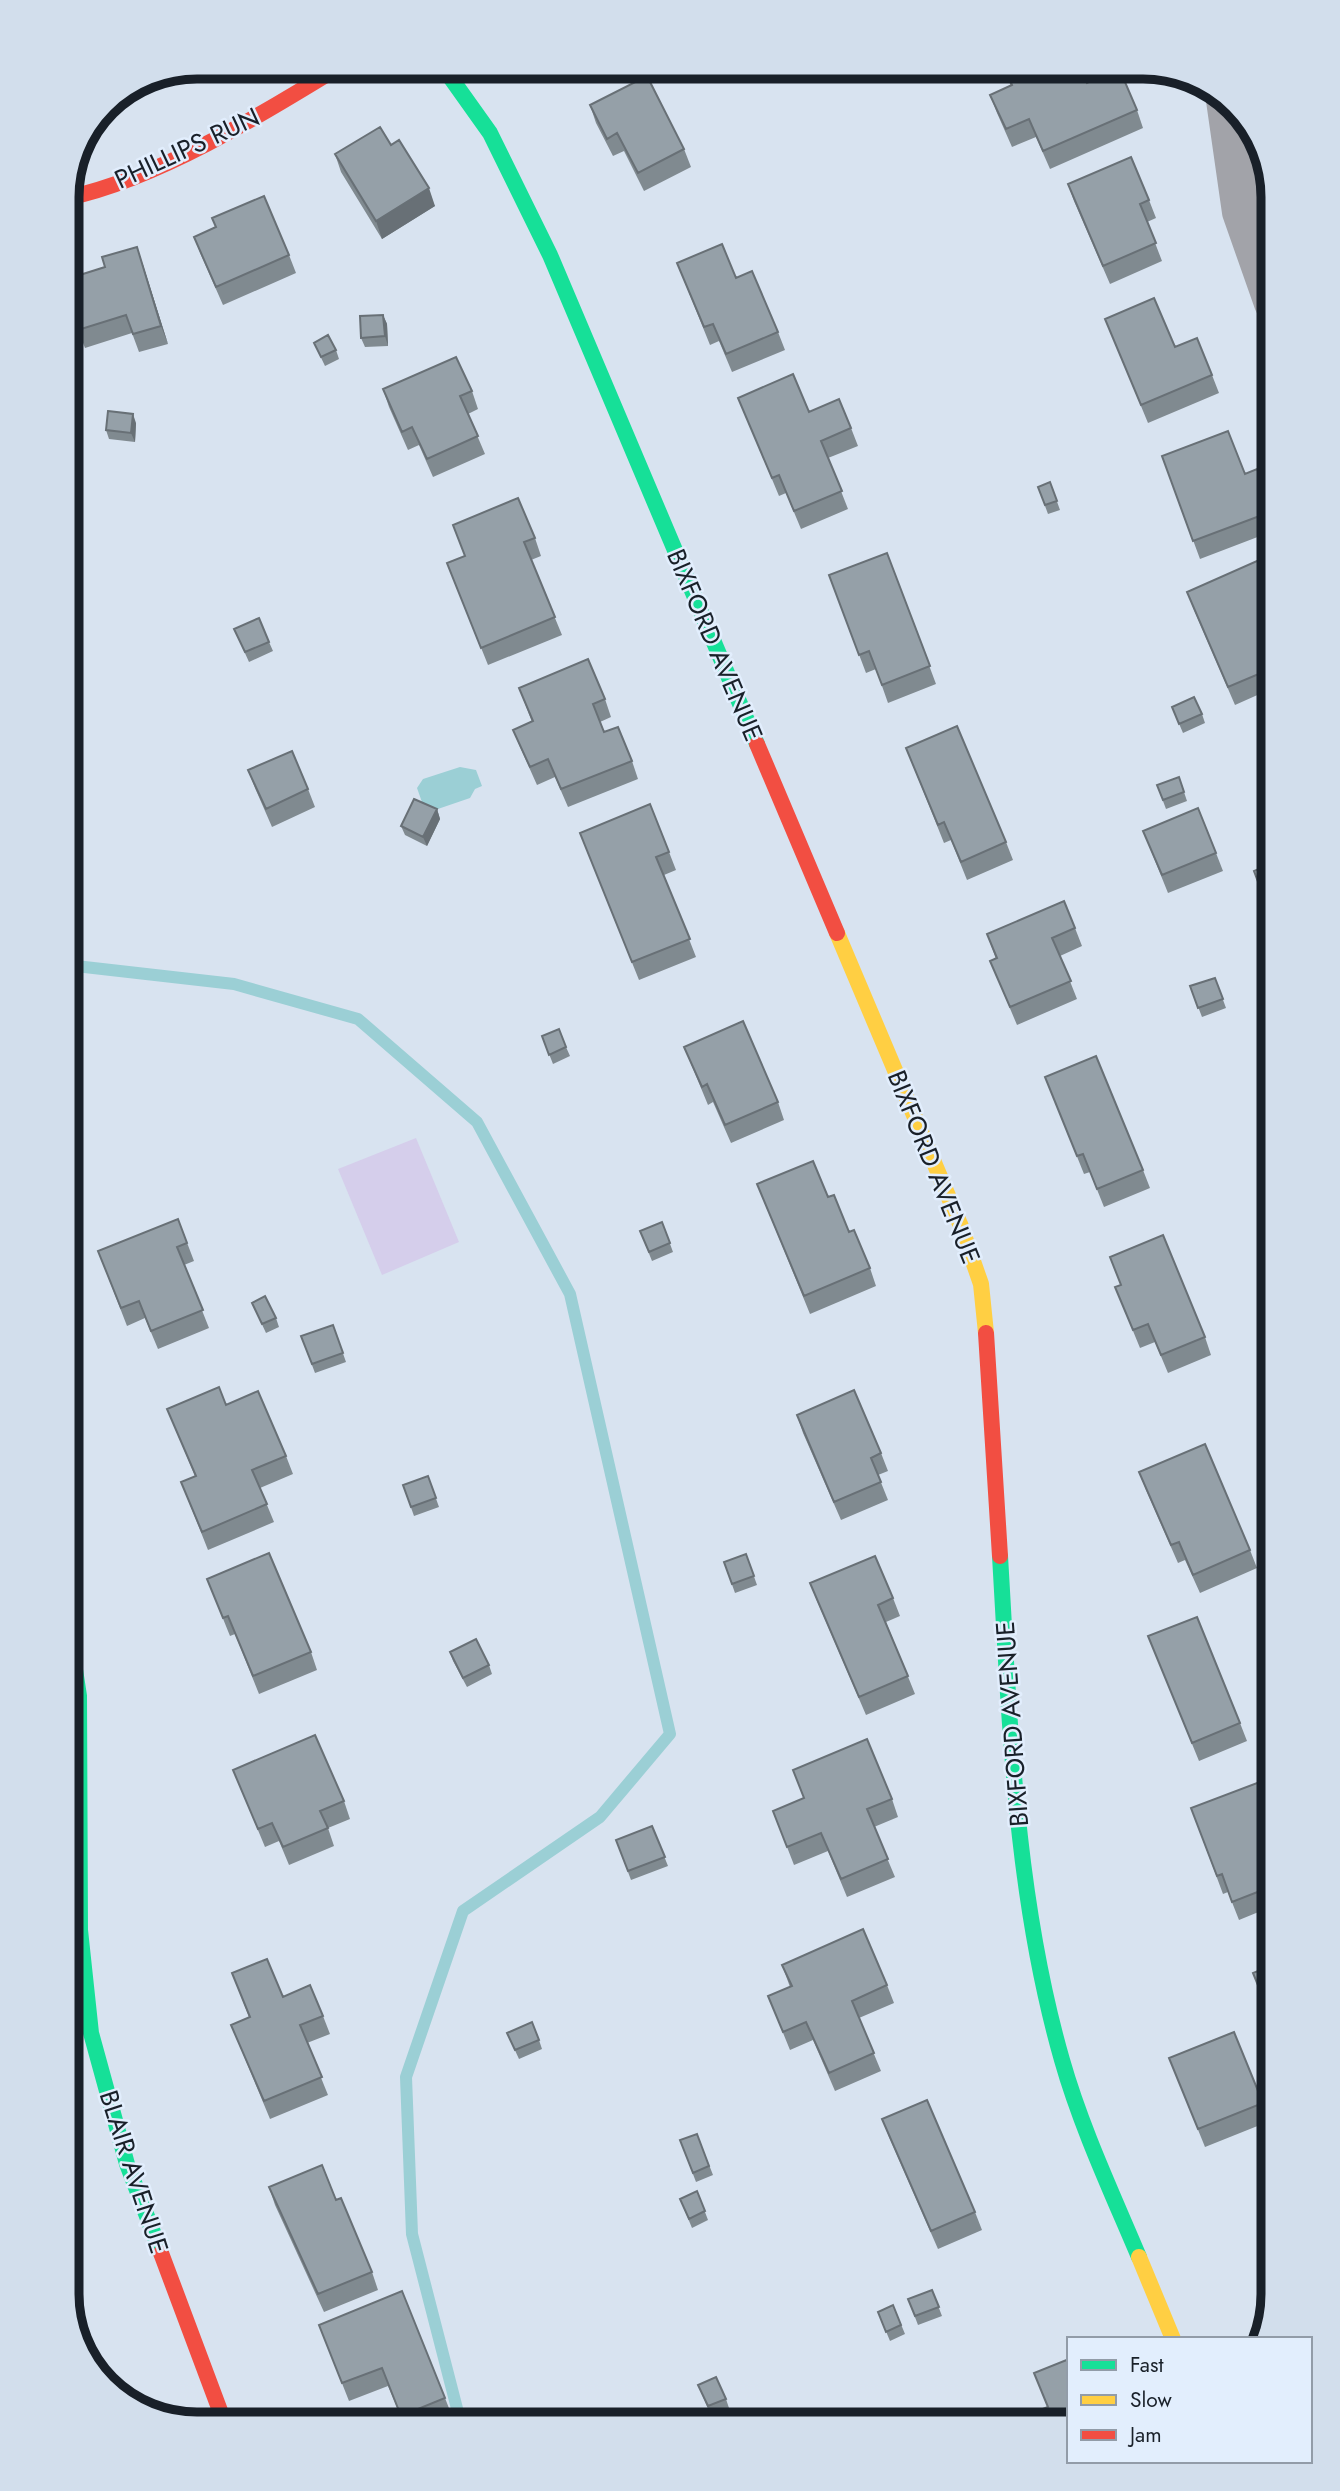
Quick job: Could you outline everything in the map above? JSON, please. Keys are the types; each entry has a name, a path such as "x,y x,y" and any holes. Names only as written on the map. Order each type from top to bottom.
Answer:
{"street":[{"name":"PHILLIPS RUN","path":"79,194 194,150 248,123 318,79"},
{"name":"BIXFORD AVENUE","path":"452,79 490,132 550,255 960,1224 981,1284 988,1347 1014,1801 1032,1926 1062,2060 1100,2165 1172,2337"},
{"path":"1227,114 1241,212 1261,269"},
{"name":"BLAIR AVENUE","path":"79,1696 80,1930 91,2034 127,2164 220,2412"}],"shaded area":[{"path":"460,767 476,770 482,786 475,789 470,798 432,811 423,805 417,788 423,779"},
{"path":"416,1138 459,1242 382,1275 338,1169"}],"building":[{"path":"641,79 649,79 684,149 638,173 617,133 607,139 590,105"},
{"path":"1009,79 1085,79 1087,83 1096,79 1124,79 1137,110 1043,151 1029,119 1006,129 990,95 1012,85"},
{"path":"380,127 391,145 399,140 429,188 376,221 335,154"},
{"path":"1131,157 1149,200 1140,204 1156,243 1103,266 1068,184"},
{"path":"264,196 289,255 216,287 194,237 216,227 212,218"},
{"path":"722,244 736,278 752,271 778,332 726,354 713,324 704,327 677,263"},
{"path":"137,247 161,326 133,334 126,315 79,330 79,275 105,267 102,257"},
{"path":"1154,298 1175,347 1197,338 1212,375 1141,405 1105,319"},
{"path":"383,315 385,336 361,338 360,316"},
{"path":"328,335 336,350 321,357 314,343"},
{"path":"456,357 472,391 460,396 478,436 427,459 412,427 402,432 383,389"},
{"path":"793,374 809,412 839,399 851,428 821,441 842,491 794,511 779,475 772,478 738,398"},
{"path":"108,411 133,414 131,433 106,430"},
{"path":"1228,431 1245,474 1257,469 1261,480 1261,516 1193,541 1162,456"},
{"path":"1050,482 1057,501 1045,505 1038,487"},
{"path":"518,498 535,538 524,542 555,617 481,648 447,563 465,556 453,525"},
{"path":"887,553 930,666 882,685 869,651 859,655 829,575"},
{"path":"1261,559 1261,673 1228,687 1187,592"},
{"path":"259,618 269,642 245,652 234,629"},
{"path":"588,659 605,699 593,704 604,732 618,727 632,761 561,789 548,759 530,767 513,730 533,721 519,688"},
{"path":"1194,697 1202,714 1179,724 1172,707"},
{"path":"957,726 1006,842 961,862 944,822 938,825 906,748"},
{"path":"292,751 308,789 266,809 248,770"},
{"path":"1179,777 1184,792 1163,800 1157,785"},
{"path":"414,799 437,809 423,837 401,826"},
{"path":"650,804 669,852 656,857 690,939 632,962 580,833"},
{"path":"1198,808 1216,853 1162,875 1143,831"},
{"path":"1261,868 1261,887 1260,887 1254,871"},
{"path":"1064,901 1075,928 1052,938 1071,981 1010,1007 990,961 997,958 987,934"},
{"path":"1215,978 1223,999 1198,1008 1190,986"},
{"path":"743,1021 778,1102 725,1125 707,1084 702,1087 684,1047"},
{"path":"559,1029 566,1047 549,1055 542,1036"},
{"path":"1096,1056 1143,1170 1097,1189 1083,1154 1077,1156 1045,1077"},
{"path":"813,1161 828,1197 834,1195 849,1232 854,1230 870,1268 804,1296 757,1184"},
{"path":"178,1219 187,1243 177,1247 203,1310 151,1331 139,1301 121,1308 98,1251"},
{"path":"662,1222 670,1243 649,1252 640,1231"},
{"path":"1163,1235 1205,1337 1161,1355 1148,1324 1133,1330 1115,1287 1121,1285 1110,1257"},
{"path":"265,1296 276,1318 262,1324 252,1303"},
{"path":"333,1325 343,1353 312,1364 301,1336"},
{"path":"219,1387 226,1405 258,1391 286,1456 252,1470 267,1504 202,1532 181,1482 196,1476 167,1409"},
{"path":"854,1390 881,1453 871,1458 881,1482 834,1502 797,1415"},
{"path":"1205,1444 1250,1550 1193,1575 1179,1542 1171,1545 1139,1472"},
{"path":"428,1476 436,1498 411,1507 403,1485"},
{"path":"269,1553 311,1652 253,1676 228,1616 223,1618 207,1579"},
{"path":"746,1554 754,1576 732,1584 724,1562"},
{"path":"875,1556 893,1598 878,1605 908,1676 859,1697 810,1583"},
{"path":"1197,1617 1240,1723 1192,1743 1148,1636"},
{"path":"476,1639 489,1665 463,1678 450,1652"},
{"path":"315,1735 344,1801 320,1811 328,1828 283,1847 272,1823 258,1829 233,1770"},
{"path":"867,1739 892,1799 867,1809 888,1859 841,1879 821,1833 787,1847 773,1811 804,1798 793,1770"},
{"path":"1261,1782 1261,1891 1232,1902 1222,1874 1217,1876 1191,1808"},
{"path":"652,1826 665,1857 628,1871 616,1840"},
{"path":"863,1929 887,1985 852,2001 874,2053 829,2073 806,2022 783,2032 768,1996 792,1986 782,1965"},
{"path":"267,1959 283,1997 310,1985 323,2016 300,2025 322,2077 264,2101 231,2025 250,2017 232,1973"},
{"path":"1261,1970 1261,1993 1253,1973"},
{"path":"532,2022 539,2040 515,2050 507,2033"},
{"path":"1234,2032 1261,2104 1198,2129 1169,2058"},
{"path":"927,2100 975,2212 931,2231 882,2119"},
{"path":"697,2134 709,2166 693,2173 680,2140"},
{"path":"322,2165 336,2200 341,2198 372,2272 318,2294 269,2187"},
{"path":"697,2191 705,2211 689,2219 680,2199"},
{"path":"932,2290 939,2307 915,2316 908,2299"},
{"path":"402,2291 445,2398 411,2412 399,2412 382,2368 342,2383 319,2325"},
{"path":"893,2305 901,2325 886,2332 878,2312"},
{"path":"1067,2360 1067,2412 1035,2412 1048,2407 1034,2373"},
{"path":"716,2377 726,2399 708,2406 698,2385"}],"waterway":[{"path":"79,966 234,984 358,1019 477,1122 570,1294 670,1734 600,1817 463,1911 406,2077 412,2234 458,2412"}],"traffic: fast":[{"path":"452,79 490,133 550,255 757,744"},
{"path":"1000,1556 1017,1810 1024,1873 1046,1998 1078,2110 1139,2257"},
{"path":"79,1696 80,1930 91,2033 127,2164 161,2253"}],"traffic: slow":[{"path":"837,933 960,1224 981,1284 986,1333"},
{"path":"1139,2257 1172,2337"}],"traffic: jam":[{"path":"79,195 172,161 242,125 319,79"},
{"path":"757,744 837,933"},
{"path":"986,1333 1000,1556"},
{"path":"161,2253 221,2412"}]}
